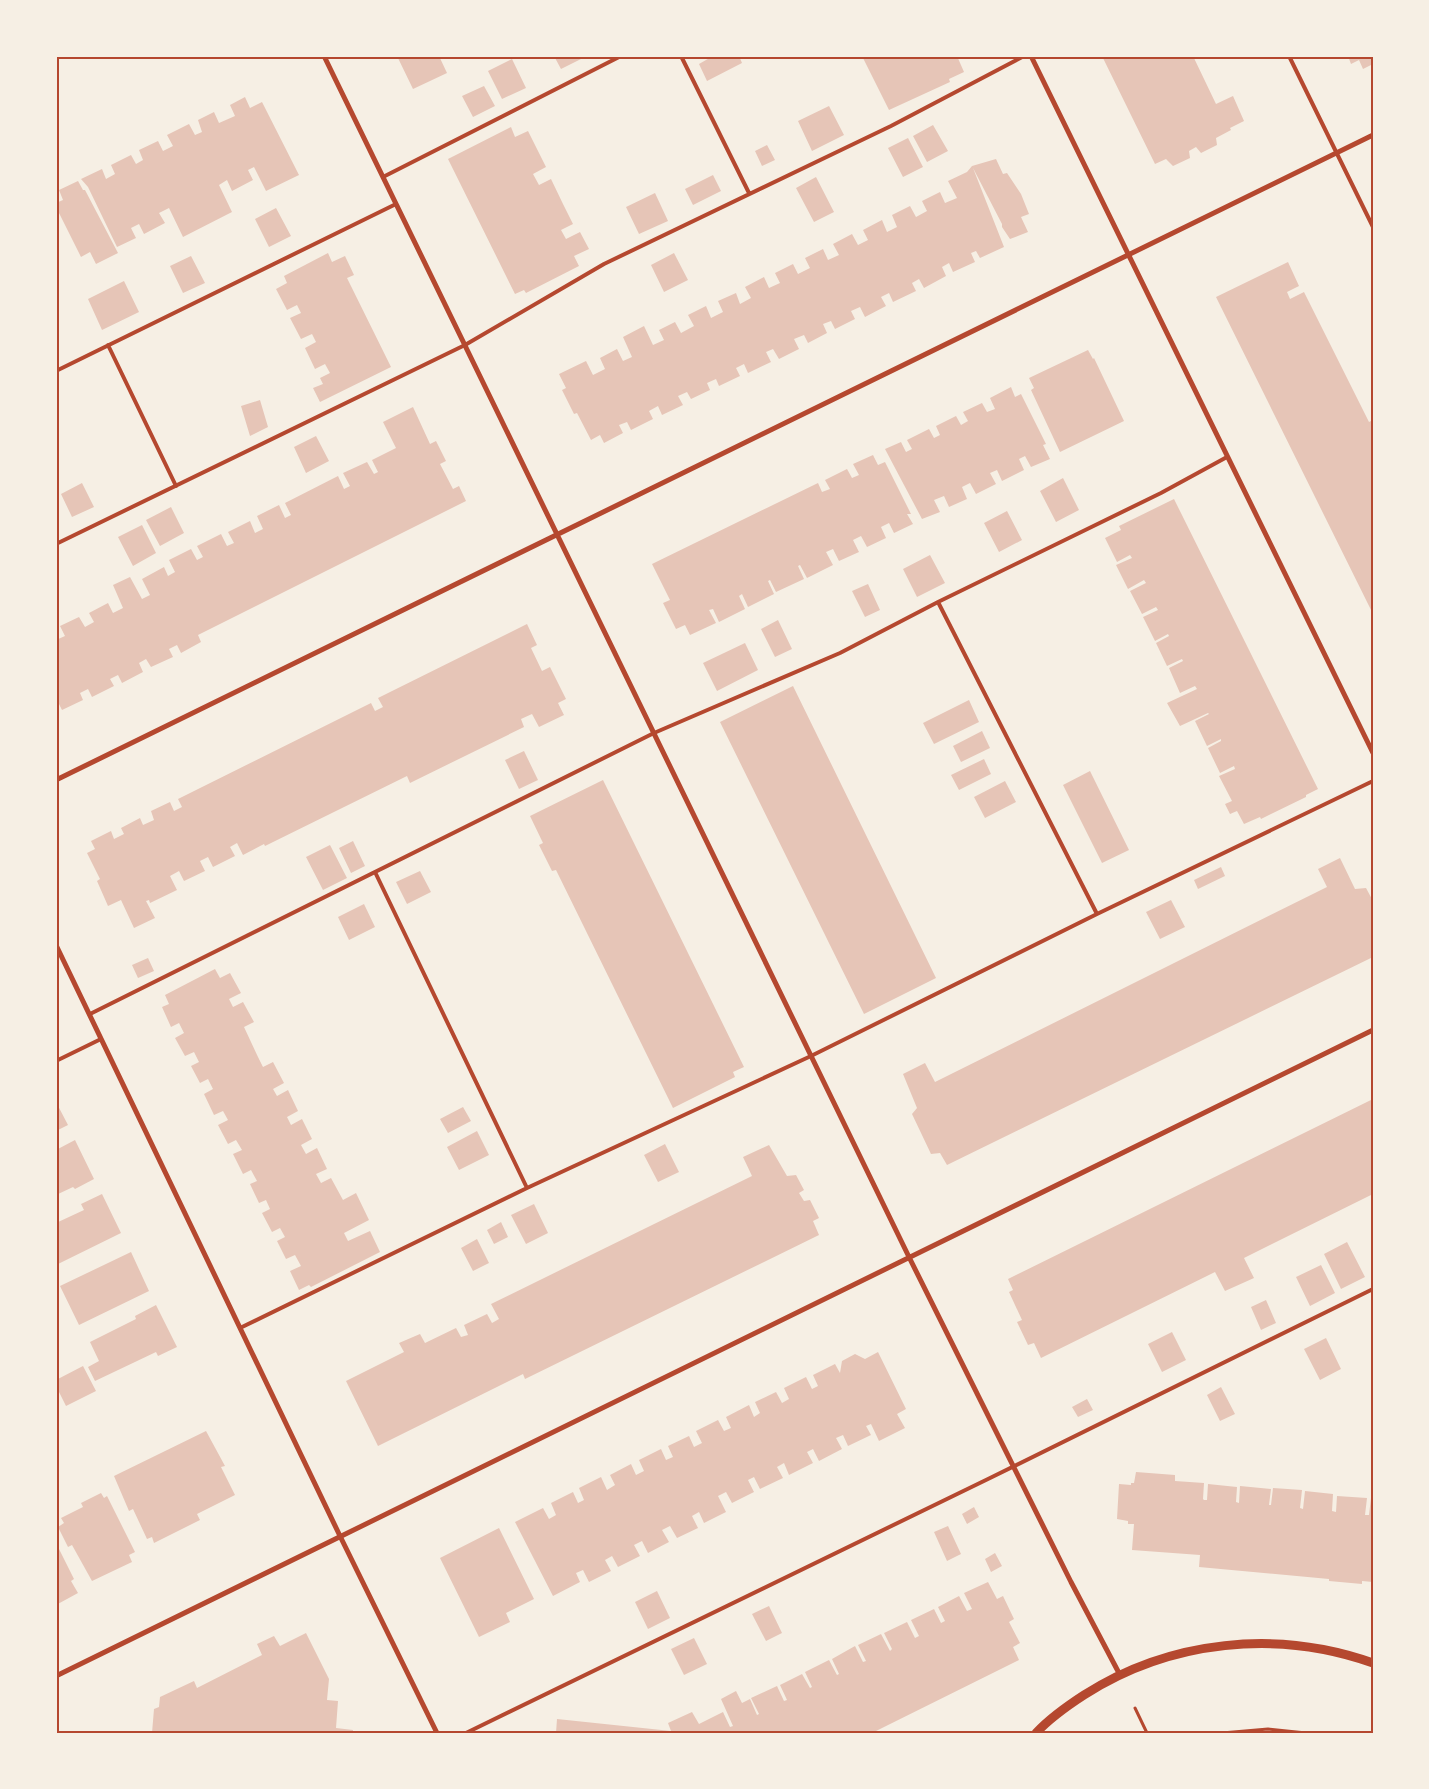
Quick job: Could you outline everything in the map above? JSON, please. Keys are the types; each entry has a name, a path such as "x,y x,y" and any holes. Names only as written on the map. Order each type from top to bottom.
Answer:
{"street":[{"path":"324,56 909,1257 1071,1582 1120,1675"},
{"path":"1031,56 1373,753"},
{"path":"56,780 1373,134"},
{"path":"56,945 340,1536 437,1733"},
{"path":"56,1676 1373,1030"},
{"path":"1036,1733 1069,1706 1098,1686 1161,1658 1195,1649 1265,1643 1299,1645 1334,1651 1373,1663"}],"lane":[{"path":"383,176 620,56"},
{"path":"681,56 749,193"},
{"path":"56,544 465,345 604,264 891,126 1024,56"},
{"path":"1289,56 1373,227"},
{"path":"56,371 396,204"},
{"path":"108,345 176,486"},
{"path":"90,1014 654,733 840,652 1227,457"},
{"path":"938,602 1096,914"},
{"path":"240,1328 527,1188 811,1056 1096,914 1373,782"},
{"path":"375,872 527,1188"},
{"path":"56,1061 101,1039"},
{"path":"466,1733 1013,1467 1373,1289"}],"path":[{"path":"1135,1708 1147,1733"},
{"path":"1222,1733 1268,1729 1306,1733"}],"building":[{"path":"397,56 439,56 447,73 413,89"},
{"path":"554,56 587,56 561,69"},
{"path":"713,56 739,56 742,63 707,81 699,64"},
{"path":"862,56 957,56 964,72 949,79 950,82 889,110"},
{"path":"1102,56 1193,56 1216,104 1233,96 1244,121 1216,138 1217,145 1201,153 1196,147 1189,151 1190,158 1173,166 1166,159 1155,164"},
{"path":"1348,56 1373,56 1373,64 1363,69 1359,60 1351,64"},
{"path":"512,59 526,88 502,99 488,71"},
{"path":"484,86 495,106 473,117 462,96"},
{"path":"245,97 250,108 262,102 299,175 266,191 254,167 248,170 253,180 232,191 227,180 219,185 232,212 183,237 169,208 159,213 165,223 144,234 139,224 131,228 136,238 117,247 88,187 81,179 102,169 106,179 115,174 111,165 131,155 136,164 143,160 139,150 158,141 163,151 173,146 167,135 189,124 195,135 202,132 198,120 214,112 219,123 235,116 230,105"},
{"path":"829,106 844,135 812,151 798,121"},
{"path":"933,125 948,151 927,162 913,136"},
{"path":"511,127 515,137 528,131 546,167 533,174 539,185 551,179 573,224 561,230 566,239 580,232 589,249 574,256 579,266 526,293 524,290 515,294 448,159"},
{"path":"908,138 923,167 903,177 888,148"},
{"path":"767,145 775,160 762,166 755,151"},
{"path":"996,159 1003,174 1007,173 1021,194 1029,214 1021,217 1028,232 1010,239 1002,227 973,168 1004,247 980,258 976,251 971,253 975,262 953,272 949,263 942,267 946,276 924,288 919,279 912,283 916,291 893,302 889,293 881,297 886,306 865,317 860,307 851,311 855,319 835,329 831,321 823,324 827,333 808,343 804,335 794,339 799,349 779,359 773,349 766,352 771,362 748,373 744,364 736,368 740,376 719,386 716,379 707,383 710,390 691,399 687,392 678,396 683,405 662,415 658,406 649,411 653,419 631,430 627,422 619,425 623,433 604,443 600,435 591,440 577,413 574,414 562,390 566,388 559,374 586,361 593,375 605,369 600,358 617,349 623,361 632,357 623,337 644,326 653,345 664,340 659,330 675,322 681,333 694,326 688,315 706,306 711,318 723,312 718,301 736,293 740,304 751,298 745,287 764,277 769,288 780,283 775,273 793,264 798,274 810,268 805,258 823,249 828,260 839,255 833,244 852,234 858,245 868,240 863,230 882,220 887,232 897,227 892,215 910,206 916,217 927,211 922,201 940,192 945,203 957,198 948,181 967,172 972,166"},
{"path":"713,175 721,191 693,205 685,189"},
{"path":"816,177 834,212 814,222 796,188"},
{"path":"78,181 83,190 85,190 118,253 96,264 90,252 81,257 56,207 56,203 63,200 59,190"},
{"path":"655,193 668,221 639,234 626,207"},
{"path":"276,208 291,236 269,247 255,219"},
{"path":"328,253 332,262 345,256 354,275 347,278 391,367 320,402 313,388 323,384 320,378 330,373 325,364 315,369 305,348 316,342 312,334 301,339 290,318 301,313 297,305 287,310 276,289 287,283 284,276"},
{"path":"674,253 688,280 664,292 651,265"},
{"path":"191,256 205,283 183,293 170,266"},
{"path":"1288,262 1299,286 1287,292 1290,299 1304,292 1369,422 1373,420 1373,614 1216,297"},
{"path":"124,281 139,312 102,330 88,299"},
{"path":"1088,350 1094,358 1124,421 1060,452 1031,390 1034,388 1029,378"},
{"path":"1011,387 1015,397 1021,394 1046,444 1043,445 1050,459 1031,467 1025,456 1019,459 1024,470 1002,481 997,470 990,473 996,484 976,494 970,483 962,487 967,499 949,507 944,496 934,500 940,512 922,519 885,449 901,442 906,452 912,449 907,440 929,429 934,438 940,435 936,426 956,416 961,425 968,421 963,412 982,403 987,412 995,409 990,398"},
{"path":"260,400 268,427 250,436 241,406"},
{"path":"413,407 430,444 436,441 446,461 440,464 453,489 459,486 466,501 198,635 201,642 181,653 177,645 169,649 173,657 151,667 146,659 139,663 143,672 122,683 118,675 110,679 114,686 92,697 88,689 80,693 83,700 62,710 59,704 56,705 56,640 65,636 60,626 79,617 85,627 94,622 89,613 108,603 113,613 123,608 113,585 130,577 142,599 150,595 142,579 164,567 168,576 175,572 169,560 191,549 197,560 203,557 197,546 221,534 227,546 234,543 228,532 250,521 255,533 263,529 257,516 279,505 285,518 291,515 285,503 338,476 344,489 350,486 343,473 367,462 374,474 378,472 372,460 396,448 383,422"},
{"path":"316,436 329,461 306,473 294,447"},
{"path":"873,455 878,465 885,462 911,514 907,514 913,524 894,533 889,523 881,527 886,538 867,547 861,536 853,540 859,552 839,561 833,549 826,552 833,565 807,578 800,565 798,566 804,579 776,592 770,580 768,581 774,594 748,607 742,594 739,596 745,609 719,622 713,609 709,610 716,623 690,635 685,625 676,629 663,603 670,600 652,564 818,483 822,492 830,489 825,480 847,469 852,478 859,475 853,464"},
{"path":"1063,478 1079,510 1056,522 1040,491"},
{"path":"82,483 94,507 72,517 61,494"},
{"path":"1174,499 1318,789 1261,819 1260,817 1244,824 1237,811 1230,814 1225,804 1232,801 1219,776 1235,769 1234,766 1220,773 1208,748 1221,741 1221,739 1207,746 1195,721 1209,714 1180,726 1167,703 1197,689 1195,686 1180,693 1169,668 1183,661 1182,659 1167,666 1156,643 1169,636 1168,634 1155,641 1143,617 1158,610 1156,607 1142,614 1130,591 1146,583 1144,580 1128,589 1116,565 1132,558 1130,555 1117,562 1105,538 1121,530 1119,526"},
{"path":"171,507 184,533 160,546 146,520"},
{"path":"1007,511 1022,540 999,552 984,523"},
{"path":"142,525 156,553 133,566 118,537"},
{"path":"930,555 945,583 917,597 903,569"},
{"path":"868,584 880,610 865,617 852,591"},
{"path":"778,620 792,649 775,657 761,629"},
{"path":"527,624 537,645 531,648 542,671 550,667 566,699 558,703 564,715 539,727 532,714 521,719 524,727 410,783 407,776 243,855 237,843 230,847 235,856 213,867 208,857 200,861 205,871 184,881 179,871 170,876 177,890 150,903 149,900 146,901 155,918 134,928 121,900 108,906 97,881 100,879 87,853 95,849 91,841 111,831 114,839 124,834 121,828 140,818 143,825 154,820 151,811 170,802 174,811 182,807 178,799 371,703 375,711 383,707 378,698"},
{"path":"745,643 758,670 717,691 703,663"},
{"path":"793,686 936,978 864,1014 720,722"},
{"path":"969,700 979,722 934,744 923,723"},
{"path":"982,731 990,748 961,762 953,746"},
{"path":"524,751 538,780 519,789 505,760"},
{"path":"984,759 991,774 959,790 951,775"},
{"path":"1090,771 1129,850 1102,863 1063,785"},
{"path":"603,780 744,1067 733,1072 735,1077 673,1108 556,870 552,871 539,845 543,843 530,816"},
{"path":"1005,781 1016,802 985,818 974,797"},
{"path":"353,841 365,866 351,873 339,848"},
{"path":"330,845 347,878 323,890 306,857"},
{"path":"1340,858 1355,889 1366,888 1373,901 1373,957 947,1165 940,1153 931,1154 912,1114 917,1108 903,1074 925,1063 935,1082 1327,887 1318,869"},
{"path":"1221,867 1225,876 1198,889 1194,880"},
{"path":"420,871 431,892 407,904 396,882"},
{"path":"1171,900 1185,927 1160,939 1146,912"},
{"path":"364,904 375,927 349,940 338,917"},
{"path":"148,958 154,971 138,978 132,965"},
{"path":"215,969 220,978 230,973 241,993 229,999 233,1007 243,1002 254,1022 244,1027 263,1067 273,1062 284,1083 273,1089 277,1096 288,1090 298,1111 287,1117 291,1125 302,1119 312,1139 301,1145 306,1154 317,1148 327,1169 316,1174 321,1183 331,1178 343,1200 356,1193 369,1220 344,1233 348,1241 370,1231 380,1252 311,1287 309,1285 299,1290 290,1271 301,1266 295,1255 286,1259 277,1241 285,1237 280,1228 272,1232 262,1213 270,1209 266,1200 259,1203 250,1184 257,1181 251,1170 243,1174 233,1154 242,1150 236,1140 228,1144 218,1125 228,1120 223,1111 214,1115 204,1094 213,1089 208,1079 200,1083 191,1066 199,1062 194,1052 185,1056 175,1038 184,1033 179,1023 171,1027 162,1007 169,1004 165,995"},
{"path":"1373,1099 1373,1194 1244,1258 1254,1278 1225,1291 1215,1272 1041,1358 1034,1343 1028,1345 1017,1322 1022,1320 1009,1292 1013,1290 1008,1279"},
{"path":"56,1102 68,1125 56,1131"},
{"path":"463,1107 471,1121 448,1133 440,1119"},
{"path":"477,1131 489,1155 459,1170 447,1147"},
{"path":"75,1140 94,1179 75,1189 73,1187 56,1195 56,1150"},
{"path":"665,1144 679,1172 658,1182 644,1155"},
{"path":"769,1145 787,1176 796,1175 804,1190 799,1193 804,1201 810,1200 819,1218 813,1221 819,1235 525,1379 523,1374 378,1446 346,1381 404,1352 399,1343 420,1334 425,1343 456,1328 461,1337 468,1335 464,1325 487,1314 492,1323 499,1319 491,1304 752,1176 743,1157"},
{"path":"102,1194 121,1233 56,1265 56,1223 84,1210 81,1204"},
{"path":"534,1204 548,1233 526,1244 511,1215"},
{"path":"501,1222 508,1237 494,1244 487,1230"},
{"path":"477,1239 489,1263 473,1271 461,1248"},
{"path":"1347,1242 1365,1277 1341,1289 1324,1254"},
{"path":"131,1252 149,1291 79,1325 60,1286"},
{"path":"1321,1265 1335,1293 1310,1306 1296,1277"},
{"path":"1266,1300 1276,1323 1261,1330 1251,1307"},
{"path":"156,1305 177,1347 158,1356 156,1352 95,1381 88,1367 99,1361 90,1342 136,1319 135,1316"},
{"path":"1172,1332 1186,1360 1162,1372 1148,1344"},
{"path":"1326,1338 1341,1369 1320,1380 1304,1349"},
{"path":"878,1352 906,1409 897,1414 905,1428 879,1441 871,1424 866,1426 871,1435 848,1446 843,1435 836,1438 842,1449 819,1461 813,1449 807,1452 813,1463 789,1475 784,1463 777,1467 783,1478 760,1489 754,1477 748,1480 754,1492 732,1503 726,1492 718,1496 726,1512 704,1523 699,1512 692,1516 698,1528 677,1538 670,1526 662,1530 669,1542 648,1553 642,1541 634,1545 640,1556 618,1567 612,1556 605,1560 611,1571 589,1582 583,1570 576,1573 580,1582 553,1596 515,1522 543,1508 549,1519 556,1515 551,1503 573,1492 578,1503 584,1500 579,1488 601,1477 607,1490 615,1485 610,1475 631,1464 636,1475 644,1471 639,1460 661,1449 666,1460 673,1457 668,1446 689,1436 694,1447 702,1443 696,1431 718,1420 724,1431 731,1428 726,1417 749,1405 754,1417 760,1413 755,1402 776,1392 782,1403 789,1399 784,1388 806,1377 812,1389 818,1386 813,1375 835,1364 840,1373 842,1361 855,1354 865,1359"},
{"path":"83,1366 96,1391 66,1406 56,1386 56,1380"},
{"path":"1221,1387 1235,1414 1220,1421 1207,1395"},
{"path":"1087,1399 1093,1410 1078,1417 1072,1407"},
{"path":"206,1431 225,1466 221,1467 235,1495 197,1514 200,1520 154,1543 152,1537 147,1539 133,1509 129,1511 114,1476"},
{"path":"1136,1472 1175,1475 1175,1481 1204,1483 1204,1500 1207,1500 1208,1484 1237,1487 1236,1502 1239,1503 1240,1486 1271,1489 1269,1505 1271,1505 1273,1488 1302,1490 1300,1508 1303,1509 1305,1491 1333,1494 1332,1511 1336,1512 1337,1496 1367,1498 1365,1515 1369,1515 1371,1498 1373,1498 1373,1582 1362,1581 1362,1584 1329,1581 1329,1579 1199,1567 1200,1555 1132,1550 1134,1524 1128,1524 1128,1521 1117,1519 1119,1484 1131,1485 1131,1483 1134,1483"},
{"path":"101,1493 104,1498 107,1496 135,1552 129,1555 132,1562 92,1581 72,1545 68,1547 58,1527 64,1523 61,1518 83,1507 81,1503"},
{"path":"974,1507 979,1517 967,1524 962,1514"},
{"path":"948,1526 961,1554 947,1561 934,1532"},
{"path":"499,1528 534,1599 506,1613 510,1622 479,1637 440,1558"},
{"path":"56,1543 74,1579 71,1581 78,1593 56,1605"},
{"path":"995,1553 1002,1566 991,1572 985,1559"},
{"path":"988,1582 997,1599 1003,1596 1014,1619 1009,1622 1020,1643 1013,1647 1019,1660 872,1733 556,1733 557,1719 671,1731 668,1723 692,1712 699,1724 723,1712 730,1727 733,1726 721,1699 736,1691 742,1703 750,1699 757,1715 759,1714 751,1698 777,1686 784,1701 787,1700 780,1685 802,1674 810,1688 812,1687 805,1672 829,1660 837,1675 839,1674 832,1659 855,1646 863,1662 866,1661 858,1645 881,1634 890,1651 892,1649 884,1633 907,1622 915,1638 919,1636 911,1620 934,1609 941,1623 945,1621 938,1607 959,1596 967,1611 972,1609 964,1593"},
{"path":"657,1591 670,1618 648,1629 635,1602"},
{"path":"769,1606 782,1633 766,1641 752,1614"},
{"path":"306,1633 329,1679 327,1700 338,1701 336,1728 353,1730 353,1733 152,1733 154,1709 159,1707 160,1697 194,1681 197,1688 262,1655 257,1644 274,1636 280,1646"},
{"path":"694,1638 707,1664 684,1675 671,1649"}]}
